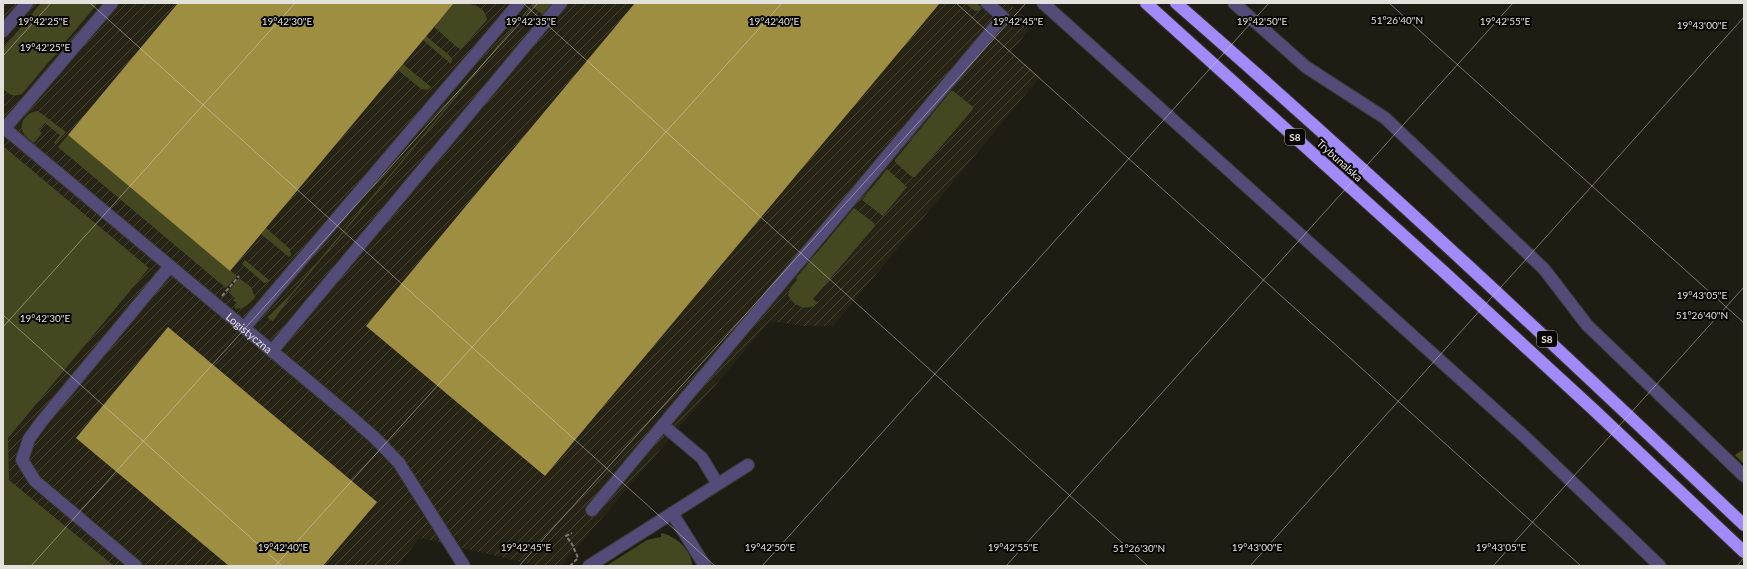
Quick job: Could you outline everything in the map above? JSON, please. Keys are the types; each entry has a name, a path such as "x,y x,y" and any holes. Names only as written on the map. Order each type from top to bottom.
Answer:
{"highway":[{"name":"Trybunalska","path":"1146,3 1444,272 1744,552"},
{"name":"Trybunalska","path":"1176,3 1348,156 1577,366 1744,525"}],"street":[{"path":"3,31 27,3"},
{"path":"4,127 112,3"},
{"path":"244,328 519,3"},
{"path":"272,351 561,3"},
{"path":"592,510 664,426 1003,17 987,3"},
{"path":"1043,3 1525,437 1660,566"},
{"path":"1234,3 1306,68 1385,118 1544,269 1587,325 1744,476"},
{"name":"Logistyczna","path":"4,127 350,416 392,454 407,473 464,566"},
{"path":"136,566 35,482 22,460 29,438 170,266"},
{"path":"664,426 702,458 718,484"},
{"path":"589,566 748,465"},
{"path":"672,513 705,566"}],"path":[{"path":"216,304 239,276"},
{"path":"570,566 578,558 572,544 566,536 572,533"}],"shaded area":[{"path":"3,3 1008,3 1033,24 1011,52 1040,77 833,326 803,326 770,321 561,566 538,566 420,538 397,566 112,566 9,480 8,438 149,268 3,146"}],"green space":[{"path":"41,3 98,3 22,94 12,95 3,89 3,49"},
{"path":"454,3 465,3 479,7 483,10 487,20 461,49 434,27"},
{"path":"533,3 553,3 543,15 532,6 291,296 273,321 270,320 268,317 290,295"},
{"path":"965,3 976,3 981,7 980,10 975,11"},
{"path":"426,36 449,55 452,59 451,64 423,40"},
{"path":"403,64 431,87 428,90 421,89 398,70"},
{"path":"951,91 972,106 973,109 915,177 912,177 895,162 895,160"},
{"path":"38,111 66,132 55,144 54,143 60,135 45,123 39,130 42,133 34,143 24,134 22,130 22,122 30,113"},
{"path":"68,135 237,276 226,288 58,147"},
{"path":"3,146 149,268 8,438 9,480 114,566 3,566"},
{"path":"887,169 907,187 883,216 862,200"},
{"path":"854,208 874,223 875,226 813,299 818,303 814,306 806,308 797,305 788,295 790,288 797,280 796,278"},
{"path":"266,228 290,249 291,255 289,257 261,234"},
{"path":"245,260 270,281 264,283 242,264"},
{"path":"239,278 251,287 255,297 246,306 234,308 237,303 233,300 235,298 229,293 231,290 230,289"},
{"path":"1744,449 1744,464 1735,455"},
{"path":"661,533 672,537 686,549 692,566 606,566 647,540 661,537"}],"building":[{"path":"178,3 454,3 230,271 68,135"},
{"path":"635,3 940,3 545,476 366,326"},
{"path":"168,327 377,502 323,566 229,566 76,438"}]}
